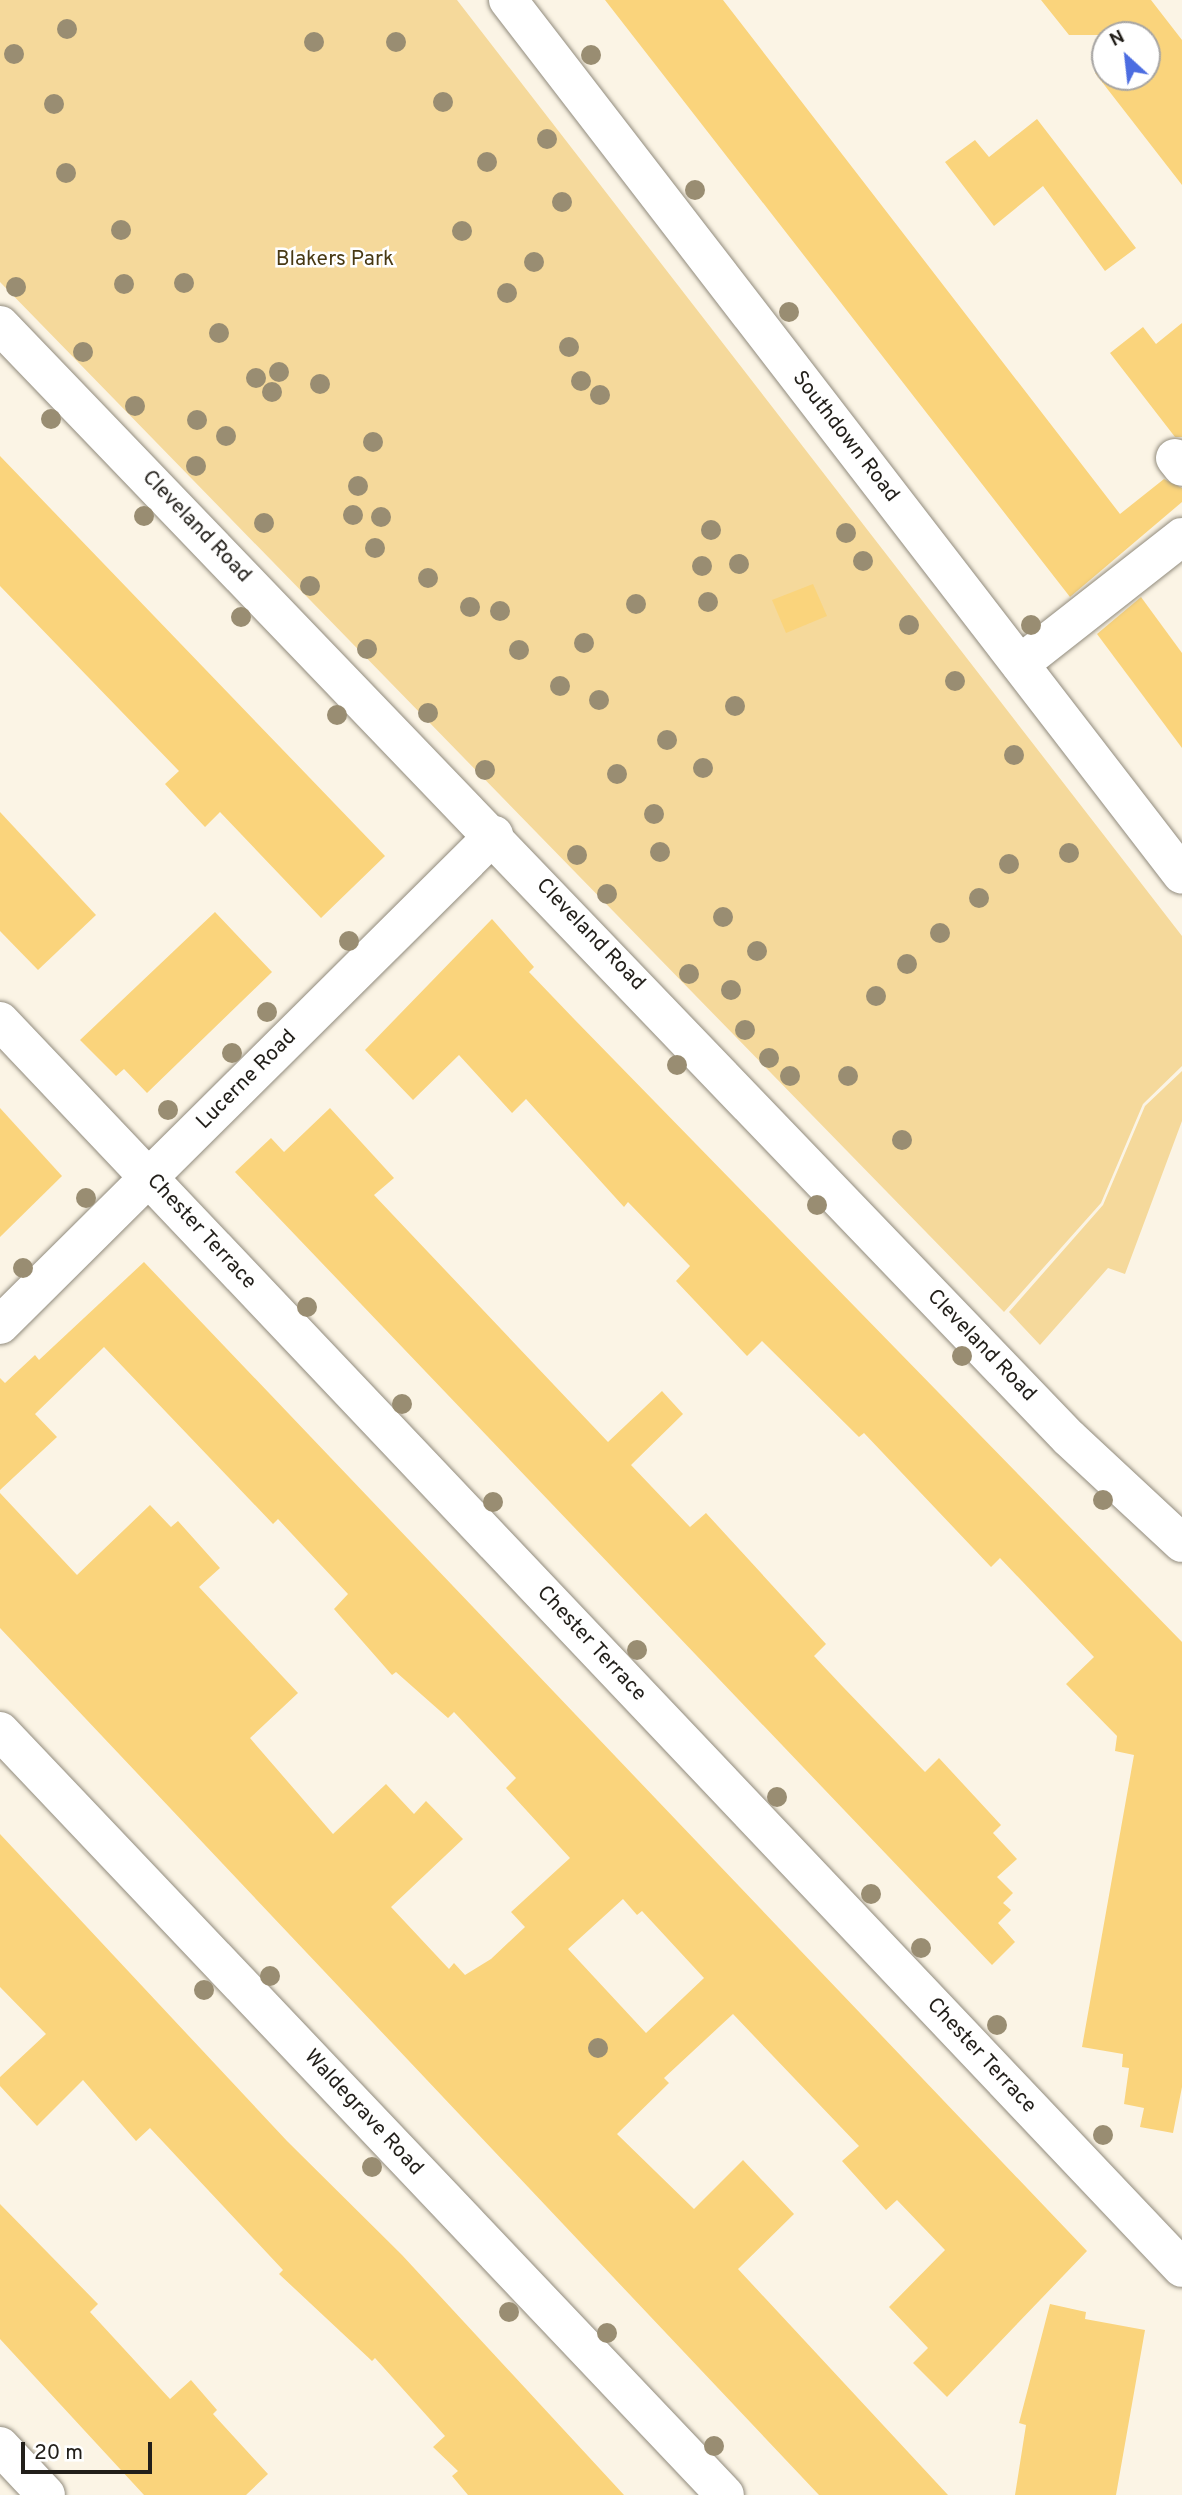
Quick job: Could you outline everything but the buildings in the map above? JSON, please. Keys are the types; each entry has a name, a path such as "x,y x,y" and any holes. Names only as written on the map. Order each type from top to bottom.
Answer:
{"street":[{"name":"Southdown Road","path":"508,0 1182,875"},
{"name":"Cleveland Road","path":"0,325 494,835 1069,1438 1182,1543"},
{"path":"1020,664 1182,537"},
{"name":"Lucerne Road","path":"0,1325 494,835"},
{"name":"Chester Terrace","path":"0,1021 1182,2268"},
{"name":"Waldegrave Road","path":"0,1731 725,2495"},
{"path":"0,2446 46,2495"}],"green space":[{"name":"Blakers Park","path":"0,0 457,0 1182,936 1182,1066 1143,1104 1101,1203 1004,1312 0,282"},
{"path":"1182,1071 1182,1121 1125,1274 1108,1268 1040,1345 1009,1312 1103,1205 1145,1106"}]}
